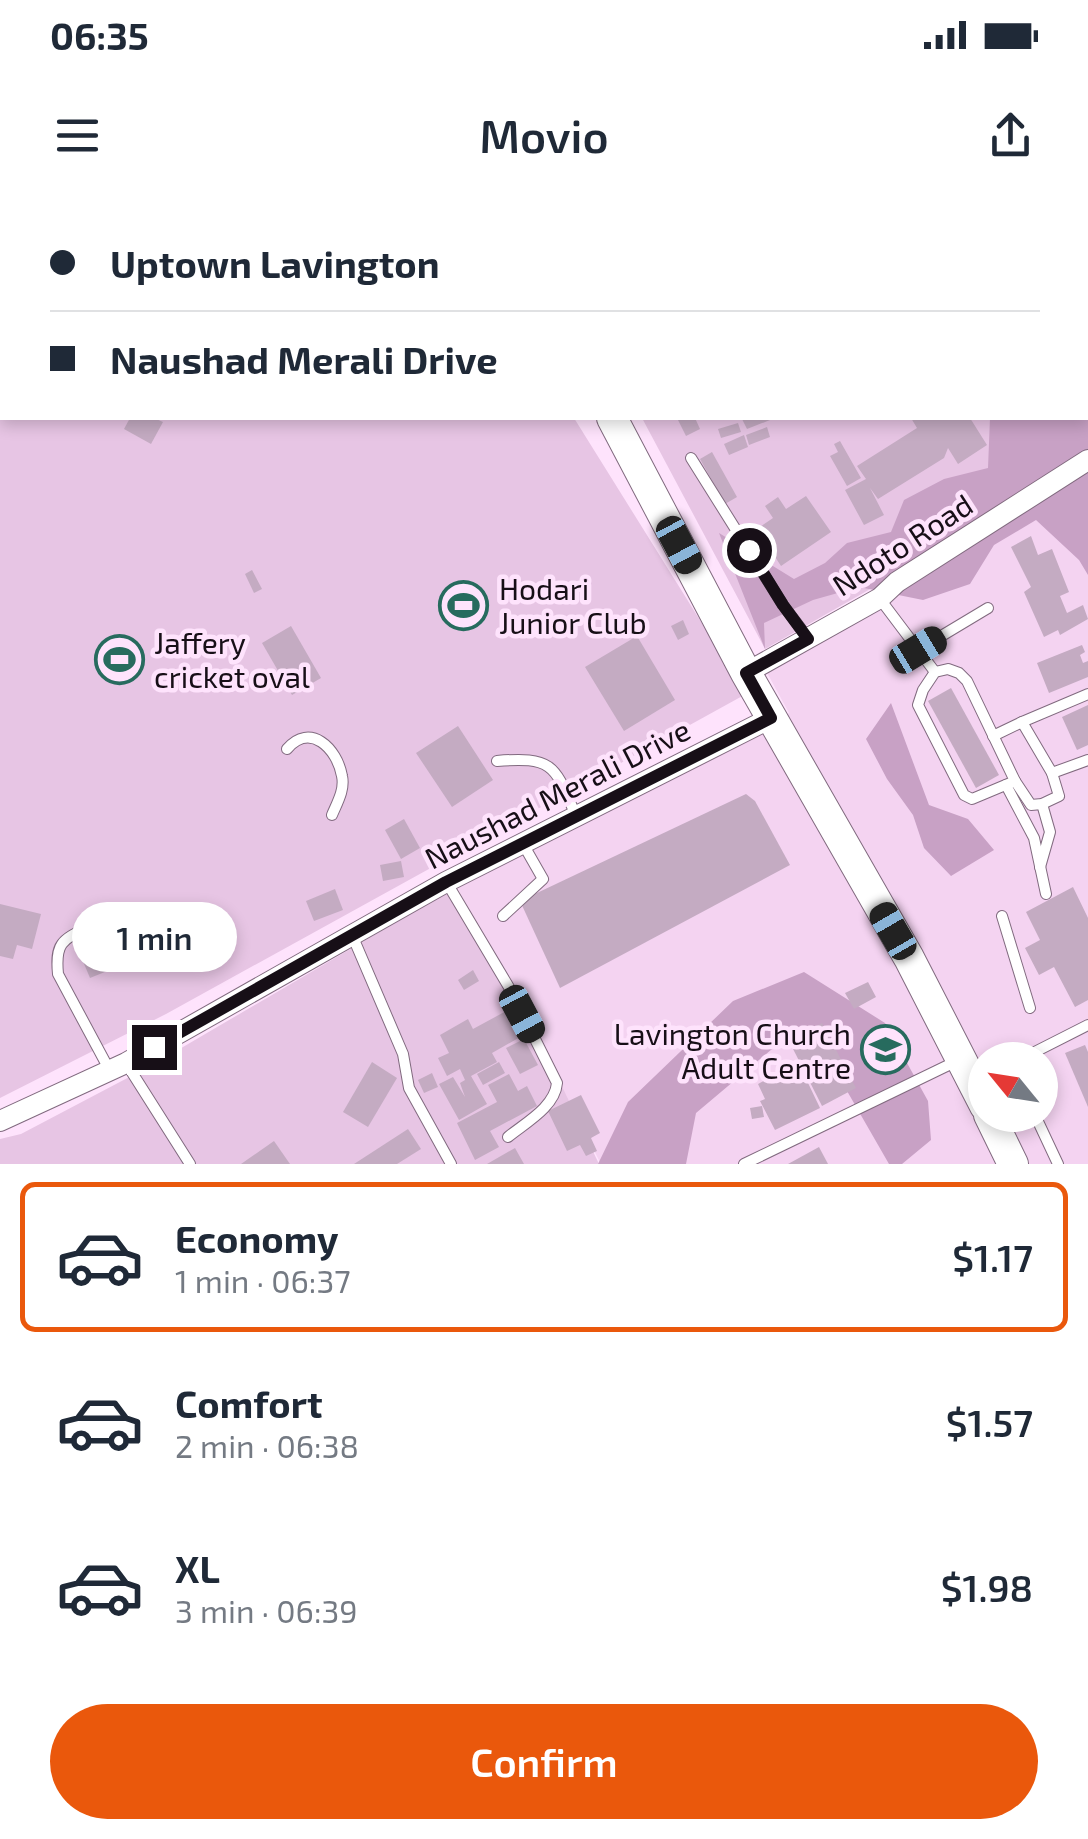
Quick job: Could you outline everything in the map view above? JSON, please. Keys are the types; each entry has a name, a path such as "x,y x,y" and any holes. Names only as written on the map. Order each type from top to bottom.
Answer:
{"main road":[{"path":"613,420 746,673 968,1065"},
{"path":"998,1132 1013,1164"}],"street":[{"name":"Ndoto Road","path":"746,673 880,598 897,582 1088,460"},
{"name":"Naushad Merali Drive","path":"0,1121 118,1067 446,882 771,718"}],"lane":[{"path":"691,458 808,639"},
{"path":"880,598 935,672"},
{"path":"918,650 988,608"},
{"path":"1010,783 972,799 964,795 918,705 935,672 948,668 967,681 1034,838 1046,894"},
{"path":"993,736 1088,694"},
{"path":"1010,783 1032,805 1059,796 1052,773 1022,722"},
{"path":"287,750 297,738 308,736 320,740 332,754 342,776 342,794 332,815"},
{"path":"496,762 522,759 545,763 556,771 576,816"},
{"path":"1052,773 1088,760"},
{"path":"1040,868 1050,832 1042,804"},
{"path":"503,916 544,879 522,844"},
{"path":"446,882 510,990 557,1083 557,1092 548,1104 508,1137"},
{"path":"1002,916 1030,1008"},
{"path":"88,927 60,946 58,974 72,1002 190,1164"},
{"path":"352,934 403,1054 410,1088 450,1164"},
{"path":"1054,1042 1088,1025"},
{"path":"744,1164 968,1083"},
{"path":"1043,1132 1058,1164"}],"shaded area":[{"path":"0,420 575,420 746,694 166,1014 0,1098"},
{"path":"643,420 1088,420 1088,465 765,649"},
{"path":"990,420 1088,420 1088,575 1079,560 1036,520 994,545 970,584 923,600 859,587 813,600 764,623 765,649 719,533 794,579 825,563 847,543 891,532 904,500 944,479 988,468"},
{"path":"1088,471 1088,1164 601,1164 457,887 789,713 759,658"},
{"path":"891,703 929,805 968,819 994,850 951,876 924,848 913,815 887,779 866,739"},
{"path":"451,890 528,1015 599,1164 0,1164 0,1139 21,1134 154,1064"},
{"path":"804,972 885,1023 928,1101 931,1140 902,1164 889,1164 843,1084 785,1038 696,1113 686,1164 598,1164 628,1102 733,1001"}],"building":[{"path":"129,420 163,422 151,444 124,429"},
{"path":"678,420 696,420 700,429 686,436"},
{"path":"742,420 770,420 747,429"},
{"path":"912,420 971,420 987,445 958,464 948,448 944,458 878,499 870,488 884,515 864,525 845,490 866,479 857,466 917,428"},
{"path":"738,423 741,432 721,438 718,429"},
{"path":"767,427 770,437 749,445 746,435"},
{"path":"744,435 748,447 729,455 724,444"},
{"path":"840,441 861,478 847,486 830,456 838,452 834,444"},
{"path":"712,452 737,497 725,504 700,459"},
{"path":"806,496 831,532 781,566 757,529 773,518 765,506 778,497 786,509"},
{"path":"1031,536 1038,555 1052,549 1069,592 1060,596 1067,613 1083,605 1088,619 1060,635 1058,630 1044,637 1024,592 1031,587 1011,547"},
{"path":"252,570 262,589 254,593 245,574"},
{"path":"683,620 689,634 678,640 671,626"},
{"path":"291,626 321,678 292,695 262,643"},
{"path":"637,636 675,700 624,731 585,667"},
{"path":"1082,645 1085,652 1080,655 1083,663 1088,661 1088,677 1049,693 1037,663"},
{"path":"951,688 999,775 976,788 928,701"},
{"path":"1088,705 1088,745 1077,750 1062,717"},
{"path":"458,726 493,780 452,807 416,753"},
{"path":"746,794 755,801 790,865 560,988 520,901"},
{"path":"404,819 420,848 401,859 385,830"},
{"path":"401,861 404,877 383,881 380,865"},
{"path":"1073,887 1088,918 1088,1000 1075,1007 1054,967 1039,975 1025,948 1040,940 1026,912"},
{"path":"335,889 343,910 314,921 306,901"},
{"path":"0,904 41,914 32,949 17,945 13,959 0,956"},
{"path":"124,942 132,961 90,978 82,959"},
{"path":"473,970 479,981 464,990 458,980"},
{"path":"868,982 876,997 854,1009 845,993"},
{"path":"508,1010 522,1036 492,1053 497,1062 471,1076 487,1104 459,1120 439,1084 453,1077 465,1097 460,1083 465,1080 460,1069 447,1076 438,1058 449,1053 440,1035 468,1019 473,1029"},
{"path":"822,1023 856,1088 822,1106 789,1041"},
{"path":"524,1039 538,1065 520,1074 506,1048"},
{"path":"1085,1045 1088,1052 1088,1107 1065,1053"},
{"path":"372,1062 397,1078 368,1127 343,1112"},
{"path":"499,1062 505,1073 483,1085 477,1074"},
{"path":"798,1062 820,1108 775,1130 760,1101 765,1099 758,1084"},
{"path":"432,1073 438,1087 424,1093 418,1080"},
{"path":"509,1074 518,1091 527,1086 537,1106 490,1131 499,1147 475,1160 457,1123 497,1102 488,1085"},
{"path":"581,1095 600,1133 591,1138 597,1151 586,1156 580,1145 567,1151 548,1111"},
{"path":"762,1106 764,1117 752,1119 750,1108"},
{"path":"408,1129 421,1149 397,1164 354,1164"},
{"path":"274,1141 290,1164 241,1164"},
{"path":"819,1147 828,1164 788,1164"},
{"path":"515,1148 524,1164 487,1164"}],"place":[{"name":"Hodari Junior Club","path":"464,605"},
{"name":"Jaffery cricket oval","path":"119,659"},
{"name":"Lavington Church Adult Centre","path":"886,1050"}],"route":[{"path":"154,1047 446,882 771,718 746,673 808,639 749,550"}]}
